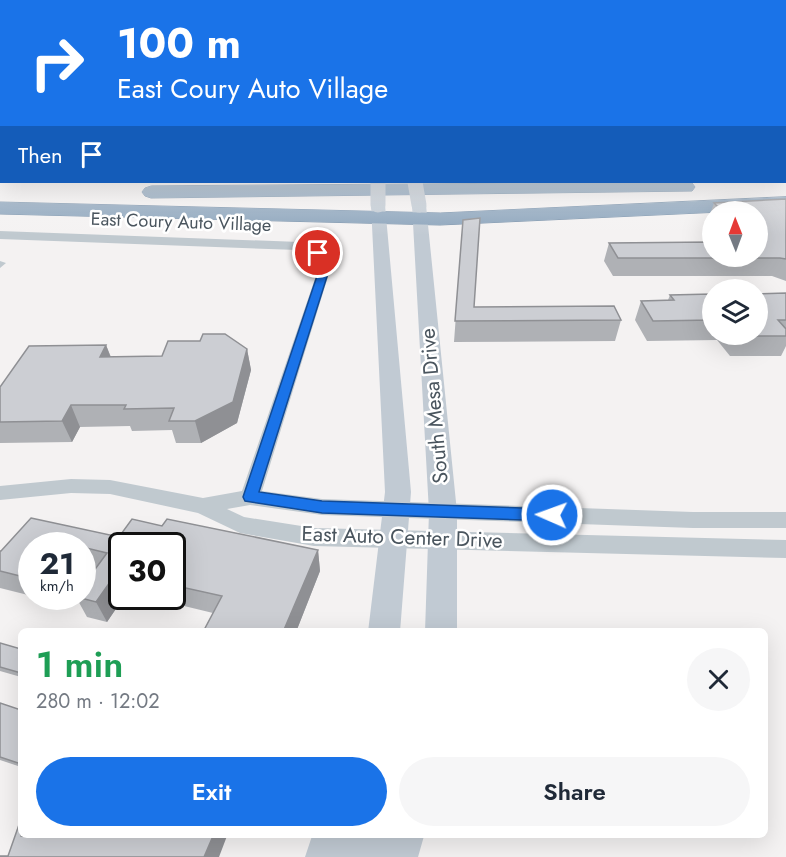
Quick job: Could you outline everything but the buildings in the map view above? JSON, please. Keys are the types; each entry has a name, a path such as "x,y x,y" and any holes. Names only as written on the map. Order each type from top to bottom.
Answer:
{"highway":[{"path":"131,192 703,187"},
{"path":"750,187 786,187"},
{"path":"0,193 83,192"},
{"path":"0,208 420,212 786,203"}],"main road":[{"name":"South Mesa Drive","path":"378,183 398,492 384,628"},
{"name":"South Mesa Drive","path":"415,183 420,212 443,525 441,628"},
{"path":"326,857 332,838"},
{"path":"356,857 361,838"},
{"path":"397,857 402,838"}],"street":[{"name":"East Coury Auto Village","path":"0,235 300,246 318,253 325,267 250,497"},
{"name":"East Auto Center Drive","path":"0,493 59,486 110,487 203,506 240,525 314,537 394,540 443,525 786,520"},
{"name":"East Auto Center Drive","path":"203,506 250,497 294,505 396,510 443,525 786,549"}],"route":[{"path":"318,253 325,267 250,497 294,505 322,507 552,515"}]}
